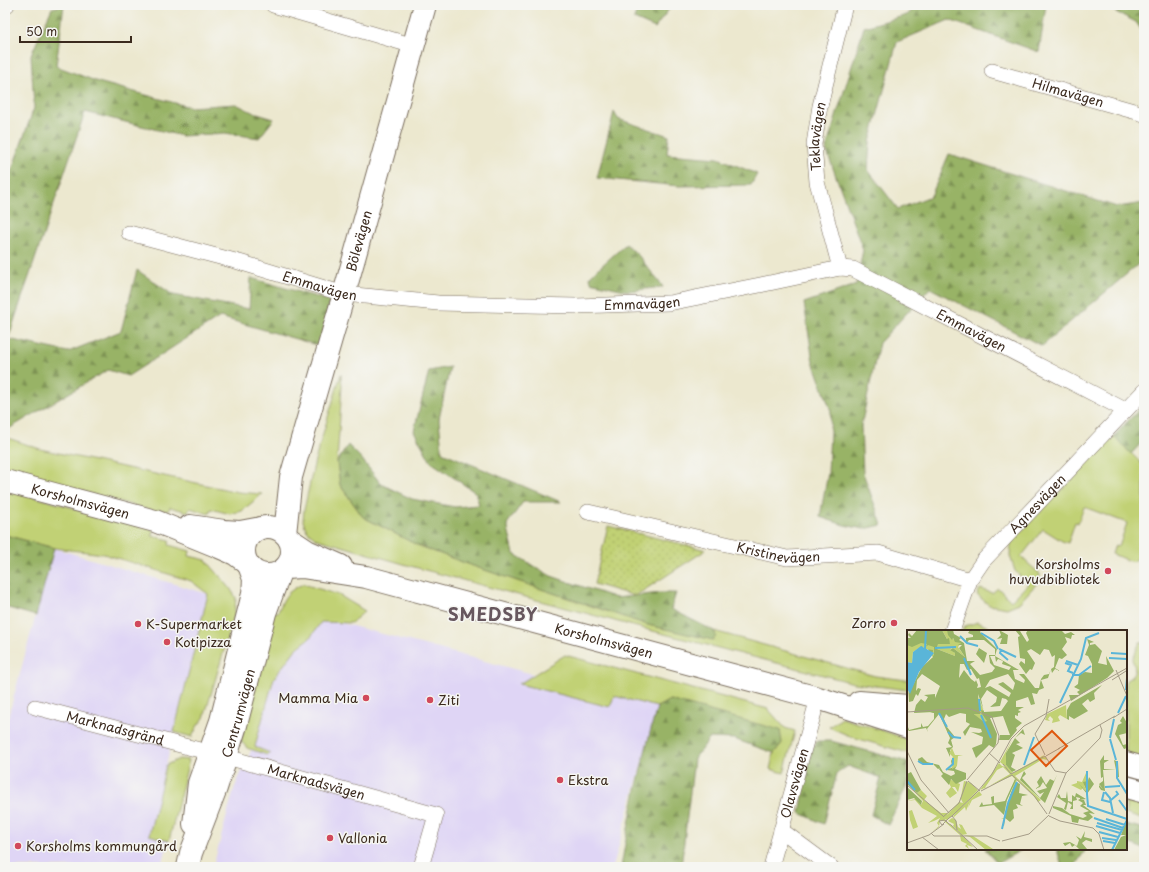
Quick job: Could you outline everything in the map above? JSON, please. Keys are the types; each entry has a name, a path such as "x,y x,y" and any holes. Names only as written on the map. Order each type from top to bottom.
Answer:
{"main road":[{"name":"Bölevägen","path":"287,536 291,477 425,5"},
{"name":"Bölevägen","path":"259,528 291,477"},
{"name":"Korsholmsvägen","path":"5,481 155,521 224,531 240,532 259,528"},
{"name":"Korsholmsvägen","path":"155,521 235,554 249,565"},
{"path":"274,527 287,536 292,551 291,557 282,570 268,575 261,574 249,565 243,550 244,544 251,533 259,528 274,527"},
{"name":"Korsholmsvägen","path":"287,536 307,551 366,577"},
{"name":"Centrumvägen","path":"189,860 216,788 210,753 221,721 253,594 254,579 249,565"},
{"name":"Korsholmsvägen","path":"282,570 302,567 366,577 818,698 907,727"},
{"name":"Centrumvägen","path":"210,753 236,725 267,608 282,570"},
{"name":"Korsholmsvägen","path":"818,698 907,706"},
{"path":"1127,763 1144,768"},
{"path":"1127,787 1144,792"}],"street":[{"path":"273,5 414,46"},
{"name":"Teklavägen","path":"840,268 817,182 814,144 820,106 845,5"},
{"name":"Hilmavägen","path":"992,71 1144,114"},
{"name":"Emmavägen","path":"129,233 239,262 344,294 438,303 576,306 668,303 760,286 840,268 853,269 1125,410"},
{"name":"Agnesvägen","path":"952,630 970,580 983,561 1144,391"},
{"name":"Kristinevägen","path":"588,512 787,558 878,553 970,580"},
{"name":"Olavsvägen","path":"771,867 818,698"},
{"name":"Marknadsgränd","path":"35,707 210,753"},
{"name":"Marknadsvägen","path":"210,753 436,815 421,867"},
{"path":"781,830 831,867"}],"shaded area":[{"path":"54,548 208,594 149,835 169,841 161,867 5,867 5,729"},
{"path":"321,622 341,623 657,707 613,867 213,867 234,789 258,735 274,679 296,649 310,638"}],"green space":[{"path":"64,5 56,66 98,82 190,107 236,104 254,113 274,119 259,138 225,133 182,136 85,112 8,339 68,352 121,331 137,270 173,295 249,309 251,278 330,301 320,346 220,317 128,376 108,370 5,431 5,189 34,108 31,55 52,8"},
{"path":"638,5 672,5 655,28 634,19"},
{"path":"918,5 1046,5 1039,52 949,20 897,42 870,142 868,170 898,209 931,196 949,154 1117,207 1144,203 1144,256 1142,261 1042,346 930,288 879,343 861,426 863,473 882,525 864,529 844,525 820,517 828,473 831,411 813,362 804,303 856,285 863,250 826,149 864,27 907,15"},
{"path":"1102,5 1144,5 1144,34 1136,22"},
{"path":"614,112 618,119 669,136 667,154 718,158 757,174 751,185 679,186 597,178"},
{"path":"626,244 638,255 663,287 628,291 591,282 590,276"},
{"path":"450,367 439,419 442,452 561,502 523,502 507,524 514,554 551,576 616,598 660,593 676,593 671,609 714,631 716,636 713,640 648,625 476,567 419,546 363,517 340,485 337,462 348,445 361,458 381,484 412,499 455,507 479,505 476,493 431,462 414,431 429,371"},
{"path":"341,374 342,386 337,462 340,485 363,517 419,546 476,567 648,625 713,639 716,636 714,631 875,676 907,680 907,690 854,683 637,627 414,567 317,539 307,531 303,521 315,460"},
{"path":"1144,404 1144,440 1131,454 1114,436"},
{"path":"1114,436 1144,466 1144,556 1133,562 1112,554 1115,545 1119,546 1127,523 1084,507 1078,523 1075,522 1068,543 1043,529 1021,557 1040,574 1039,581 1019,603 1007,608 989,605 977,595 980,589 992,593 998,588 1011,601 1028,584 1015,571 1010,556 1011,542"},
{"path":"5,437 40,449 238,492 262,494 242,511 230,514 211,509 209,514 190,508 188,512 170,507 168,511 158,509 157,512 5,470"},
{"path":"5,489 153,530 152,536 170,540 169,545 190,551 189,556 206,560 230,588 236,598 234,616 204,718 198,725 192,737 174,732 208,594 191,581 104,554 54,548 5,535"},
{"path":"608,526 706,550 635,596 594,584"},
{"path":"5,535 54,548 36,616 5,607"},
{"path":"303,584 339,595 365,611 351,623 321,622 310,638 296,649 274,678 255,747 270,753 267,755 247,748 241,741 273,612 278,612 282,602 289,592"},
{"path":"978,622 993,630 963,630 965,626"},
{"path":"1140,642 1144,642 1144,761 1127,756 1127,679 1133,674 1135,669 1132,660"},
{"path":"565,655 768,709 785,728 795,731 784,773 770,769 774,753 782,743 670,700 657,707 614,696 610,707 519,684"},
{"path":"670,700 780,730 782,743 774,753 734,739 710,738 694,759 681,867 621,867 628,827 646,747 657,707"},
{"path":"842,718 890,733 907,740 907,753 852,737 829,727"},
{"path":"817,741 831,741 907,762 907,785 888,825 871,815 881,778 848,766 837,773 824,824 800,813 811,751"},
{"path":"179,759 189,760 169,841 149,835 166,765"},
{"path":"1127,798 1144,805 1144,820 1127,814"},
{"path":"1127,824 1144,829 1144,849 1127,842"},
{"path":"986,850 1021,850 998,863"},
{"path":"1057,850 1085,850 1074,867 1062,867"}],"place":[{"name":"Korsholms huvudbibliotek","path":"1108,571"},
{"name":"Zorro","path":"894,623"},
{"name":"K-Supermarket","path":"138,624"},
{"name":"Kotipizza","path":"167,642"},
{"name":"Mamma Mia","path":"366,698"},
{"name":"Ziti","path":"430,700"},
{"name":"Ekstra","path":"560,780"},
{"name":"Vallonia","path":"330,838"},
{"name":"Korsholms kommungård","path":"18,846"}],"district":[{"name":"SMEDSBY","path":"493,615"}]}
